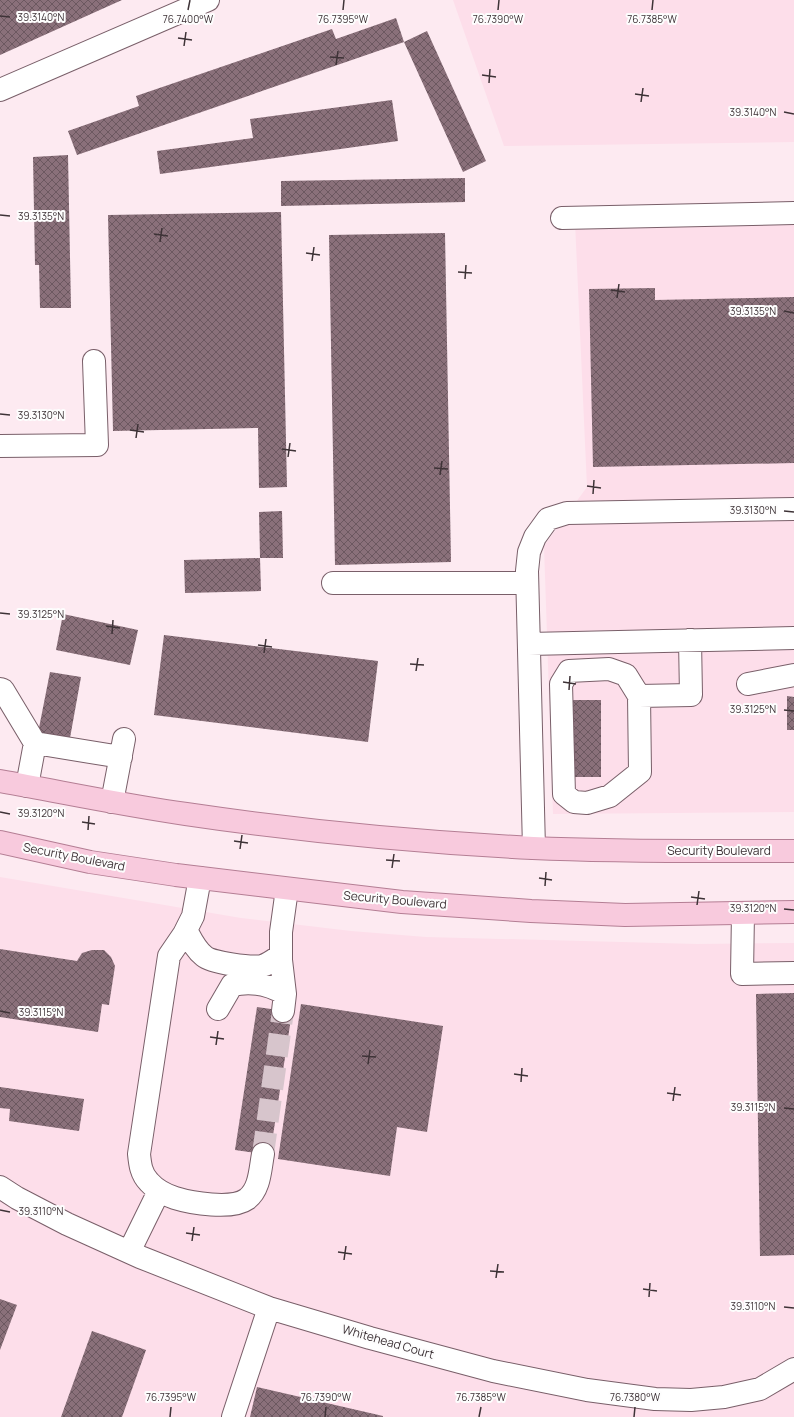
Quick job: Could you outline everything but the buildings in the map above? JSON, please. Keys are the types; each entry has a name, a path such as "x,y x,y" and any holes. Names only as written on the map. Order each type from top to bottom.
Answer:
{"main road":[{"name":"Security Boulevard","path":"0,780 112,802 186,814 404,839 534,848 632,851 794,850"},
{"name":"Security Boulevard","path":"0,842 90,862 200,878 402,902 625,914 743,914 794,912"},
{"path":"743,914 794,908"}],"street":[{"path":"0,90 208,0"},
{"path":"562,218 794,213"},
{"path":"0,446 97,445 94,361"},
{"path":"534,848 529,644 529,552 535,537 548,519 567,513 794,509"},
{"path":"333,583 528,582"},
{"path":"529,644 794,638"},
{"path":"639,696 691,695 690,640"},
{"path":"609,669 626,675 639,696 640,772 610,796 587,803 574,802 564,794 561,684 569,671 609,669"},
{"path":"748,684 794,675"},
{"path":"0,689 35,743 27,786"},
{"path":"35,743 122,748 112,802"},
{"path":"200,878 193,916 186,930 169,956 139,1154 140,1169 148,1182 174,1198 209,1204 229,1205 246,1200 257,1188 263,1154"},
{"path":"225,962 218,1009 232,985 243,983 277,989 284,1002 281,932 287,889"},
{"path":"743,914 742,974 794,973"},
{"path":"186,930 194,945 204,957 225,962 263,966 281,955"},
{"name":"Whitehead Court","path":"0,1187 16,1198 67,1224 129,1252 269,1308 370,1338 493,1371 587,1390 650,1408 691,1400 724,1397 760,1389 794,1369"},
{"path":"129,1252 159,1190"},
{"path":"233,1417 269,1308"}],"shaded area":[{"path":"453,0 794,0 794,142 504,146"},
{"path":"794,217 794,812 553,814 544,546 587,487 575,222"},
{"path":"0,877 241,918 351,931 426,937 697,944 794,943 794,1417 0,1417"}],"tunnel":[{"path":"263,1154 283,1011"}]}
